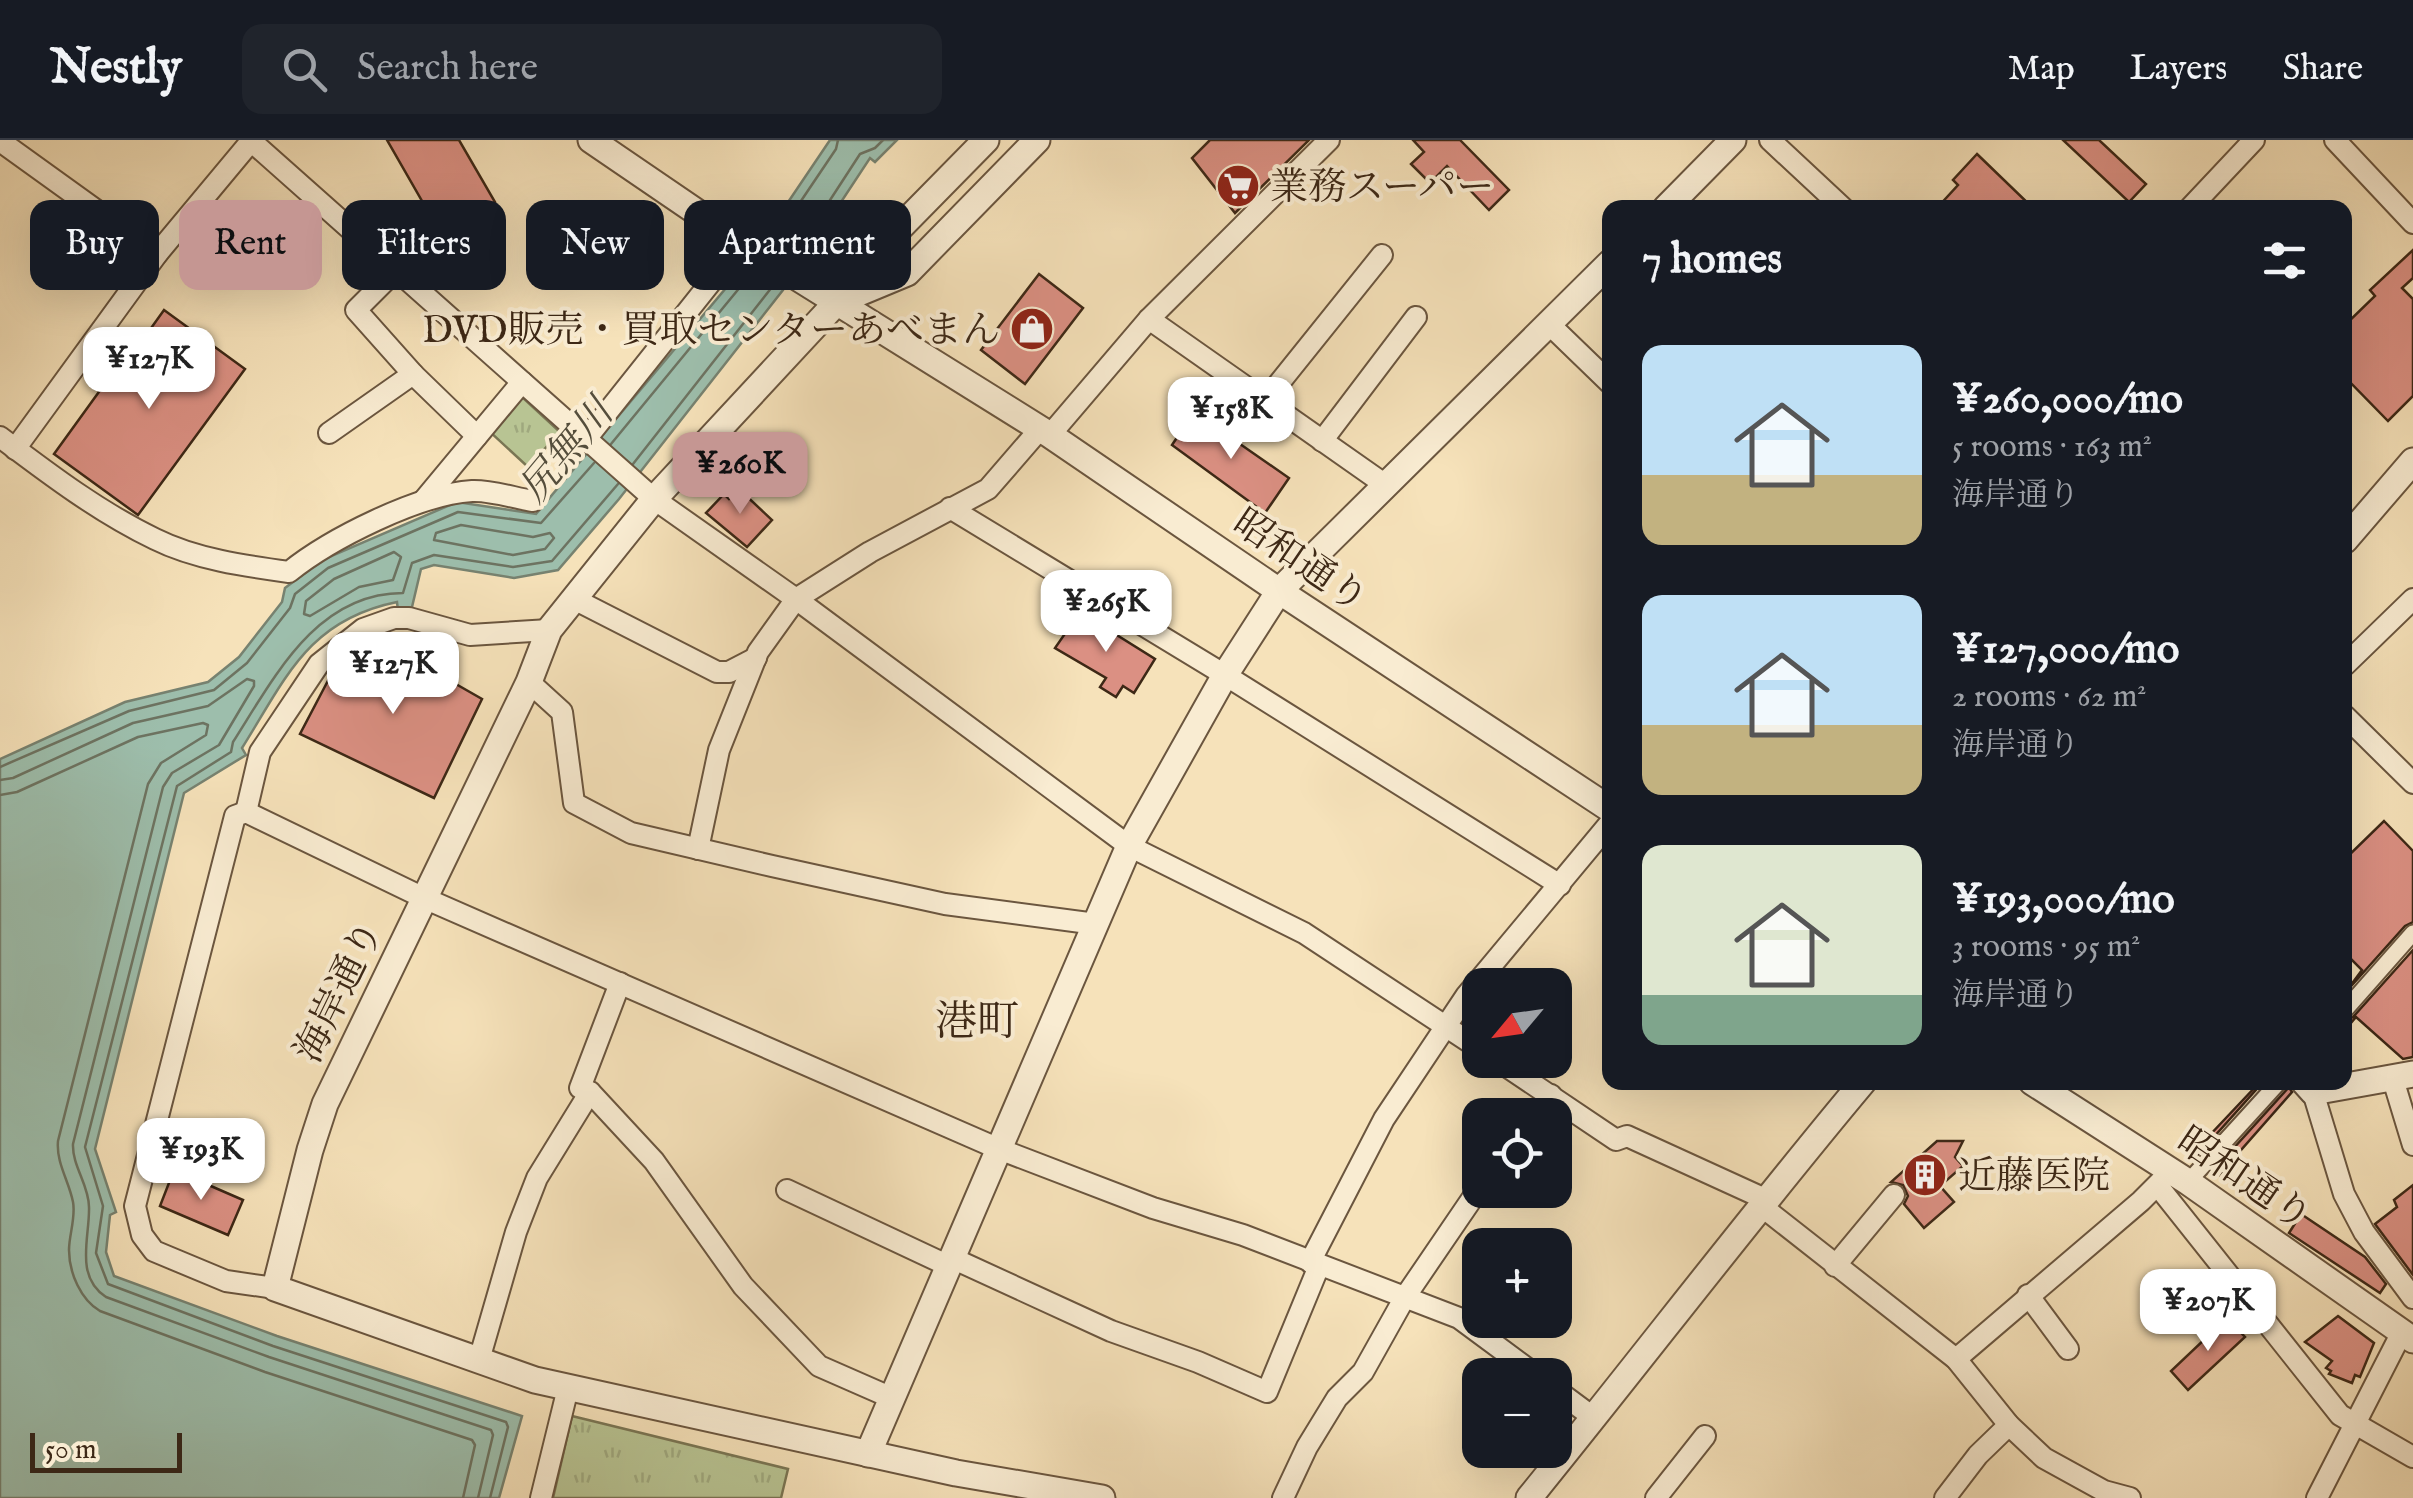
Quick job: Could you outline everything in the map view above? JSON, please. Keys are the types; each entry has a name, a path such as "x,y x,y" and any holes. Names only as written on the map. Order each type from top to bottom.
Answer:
{"street":[{"path":"159,253 251,140 342,219"},
{"name":"昭和通り","path":"591,140 684,203"},
{"name":"海岸通り","path":"275,1288 325,1104 529,682 549,630 654,499 838,302 876,252 986,140"},
{"path":"838,302 908,273 1037,140"},
{"path":"698,849 719,750 756,658 796,599 870,552 988,489 1150,318 1329,140"},
{"path":"1674,200 1734,140"},
{"path":"1770,140 1834,200"},
{"path":"2198,200 2254,140"},
{"path":"2334,140 2413,223"},
{"path":"0,142 82,200"},
{"path":"1264,402 1382,255"},
{"path":"868,1454 1129,846 1225,675 1278,591 1602,271"},
{"path":"129,290 8,443 63,485 157,540 240,565 289,572 317,549 423,501 475,491 533,501"},
{"path":"376,290 356,310 413,374 477,436"},
{"path":"422,290 654,499 796,599 1129,846 1304,933 1462,1037"},
{"path":"590,442 712,290"},
{"name":"昭和通り","path":"818,290 1045,432 1602,804"},
{"path":"1322,442 1416,317"},
{"path":"1150,318 1387,486"},
{"path":"1548,324 1602,375"},
{"path":"329,432 413,374"},
{"path":"423,501 522,382"},
{"path":"2352,532 2413,462"},
{"path":"950,508 1560,885"},
{"path":"574,599 717,672 729,672 756,658"},
{"path":"2352,658 2413,599"},
{"path":"246,812 260,752 319,664 363,629 394,618 409,618 470,635 549,630"},
{"path":"529,682 562,712 574,803 631,833 945,904 1096,924"},
{"path":"2352,723 2413,783"},
{"path":"1102,1498 956,1473 536,1380 275,1288 226,1281 154,1251 142,1235 134,1206 235,816 246,812 424,898 999,1149 1153,1208 1243,1235 1459,1318 1513,1358"},
{"path":"787,1190 1111,1331 1267,1392 1314,1264 1384,1118 1466,996 1602,833"},
{"path":"2352,1002 2413,933"},
{"path":"620,983 580,1088 590,1092 654,1162 743,1286 819,1366 892,1398"},
{"path":"2352,1081 2402,1075 2413,1145"},
{"path":"1524,1078 1616,1140 1628,1136 1762,1202 1835,1266 1956,1359 2009,1425 2044,1458 2104,1491 2130,1498"},
{"path":"1529,1498 1678,1315 1762,1202 1857,1090"},
{"name":"昭和通り","path":"2043,1090 2403,1333"},
{"path":"1956,1359 2028,1295 2172,1180 2271,1090"},
{"path":"2309,1090 2344,1194 2364,1232 2413,1300 2403,1333 2318,1498"},
{"path":"479,1360 516,1232 537,1178 590,1092"},
{"path":"2172,1180 2340,1415 2413,1456"},
{"path":"1835,1266 1894,1195"},
{"path":"1283,1498 1337,1398 1363,1372 1405,1296 1466,1208"},
{"path":"2028,1295 2068,1349"},
{"path":"541,1498 568,1388"},
{"path":"1572,1402 1594,1418"},
{"path":"1945,1498 1978,1455 2009,1425"},
{"path":"1656,1498 1704,1436"}],"green space":[{"path":"521,396 560,432 528,467 489,431"},
{"path":"572,1416 788,1469 781,1498 553,1498"}],"water":[{"path":"830,140 897,140 875,162 870,158 842,200 790,200"},
{"path":"724,290 783,290 619,499 558,570 514,578 434,565 421,569 412,607 398,611 397,602 367,611 320,638 272,698 242,748 246,755 184,793 95,1149 116,1212 110,1215 106,1252 114,1276 277,1336 522,1416 499,1498 0,1498 0,759 125,702 208,682 239,657 282,602 285,588 322,560 457,502 536,514"}],"building":[{"path":"387,140 459,140 494,200 421,200"},
{"name":"業務スーパー","path":"1210,140 1309,140 1235,213 1192,158"},
{"path":"1413,140 1460,140 1509,190 1489,210 1447,166 1430,183 1411,164 1424,152"},
{"path":"2063,140 2099,140 2146,184 2127,200"},
{"path":"1977,154 2025,200 1944,200 1958,185 1953,180"},
{"path":"2413,250 2413,278 2402,288 2413,299 2413,396 2388,421 2352,384 2352,318 2375,296 2370,290"},
{"name":"DVD販売・買取センターあべまん","path":"1039,274 1083,308 1025,384 981,350"},
{"path":"164,310 245,369 138,515 54,454 135,342 139,345"},
{"path":"1194,412 1289,478 1265,513 1172,445"},
{"path":"739,489 772,520 747,547 706,513 724,494 729,499"},
{"path":"1080,612 1155,659 1134,693 1123,686 1116,697 1100,687 1106,678 1055,648"},
{"path":"377,639 482,699 434,798 300,734 332,673"},
{"path":"2384,821 2413,851 2413,922 2352,985 2362,970 2352,960 2352,852"},
{"path":"2413,950 2413,1057 2403,1059 2356,1017 2352,1022 2353,1017"},
{"path":"2252,1090 2256,1090 2195,1158 2191,1155"},
{"path":"2286,1090 2291,1090 2219,1175 2213,1171"},
{"name":"近藤医院","path":"1937,1141 1963,1141 1955,1157 1963,1166 1940,1186 1954,1202 1924,1228 1904,1204 1908,1196 1903,1185 1891,1182"},
{"path":"174,1170 243,1200 228,1235 160,1206"},
{"path":"2413,1185 2413,1275 2375,1224 2397,1207 2394,1200"},
{"path":"2301,1214 2365,1257 2386,1284 2380,1293 2289,1233"},
{"path":"2338,1316 2374,1343 2360,1377 2355,1375 2352,1383 2329,1374 2331,1371 2326,1368 2332,1361 2305,1342"},
{"path":"2227,1318 2245,1337 2188,1390 2171,1371"}],"place":[{"name":"業務スーパー","path":"1238,186"},
{"name":"DVD販売・買取センターあべまん","path":"1032,329"},
{"name":"近藤医院","path":"1925,1175"}],"district":[{"name":"港町","path":"977,1020"}],"water label":[{"name":"尻無川","path":"565,450"}]}
